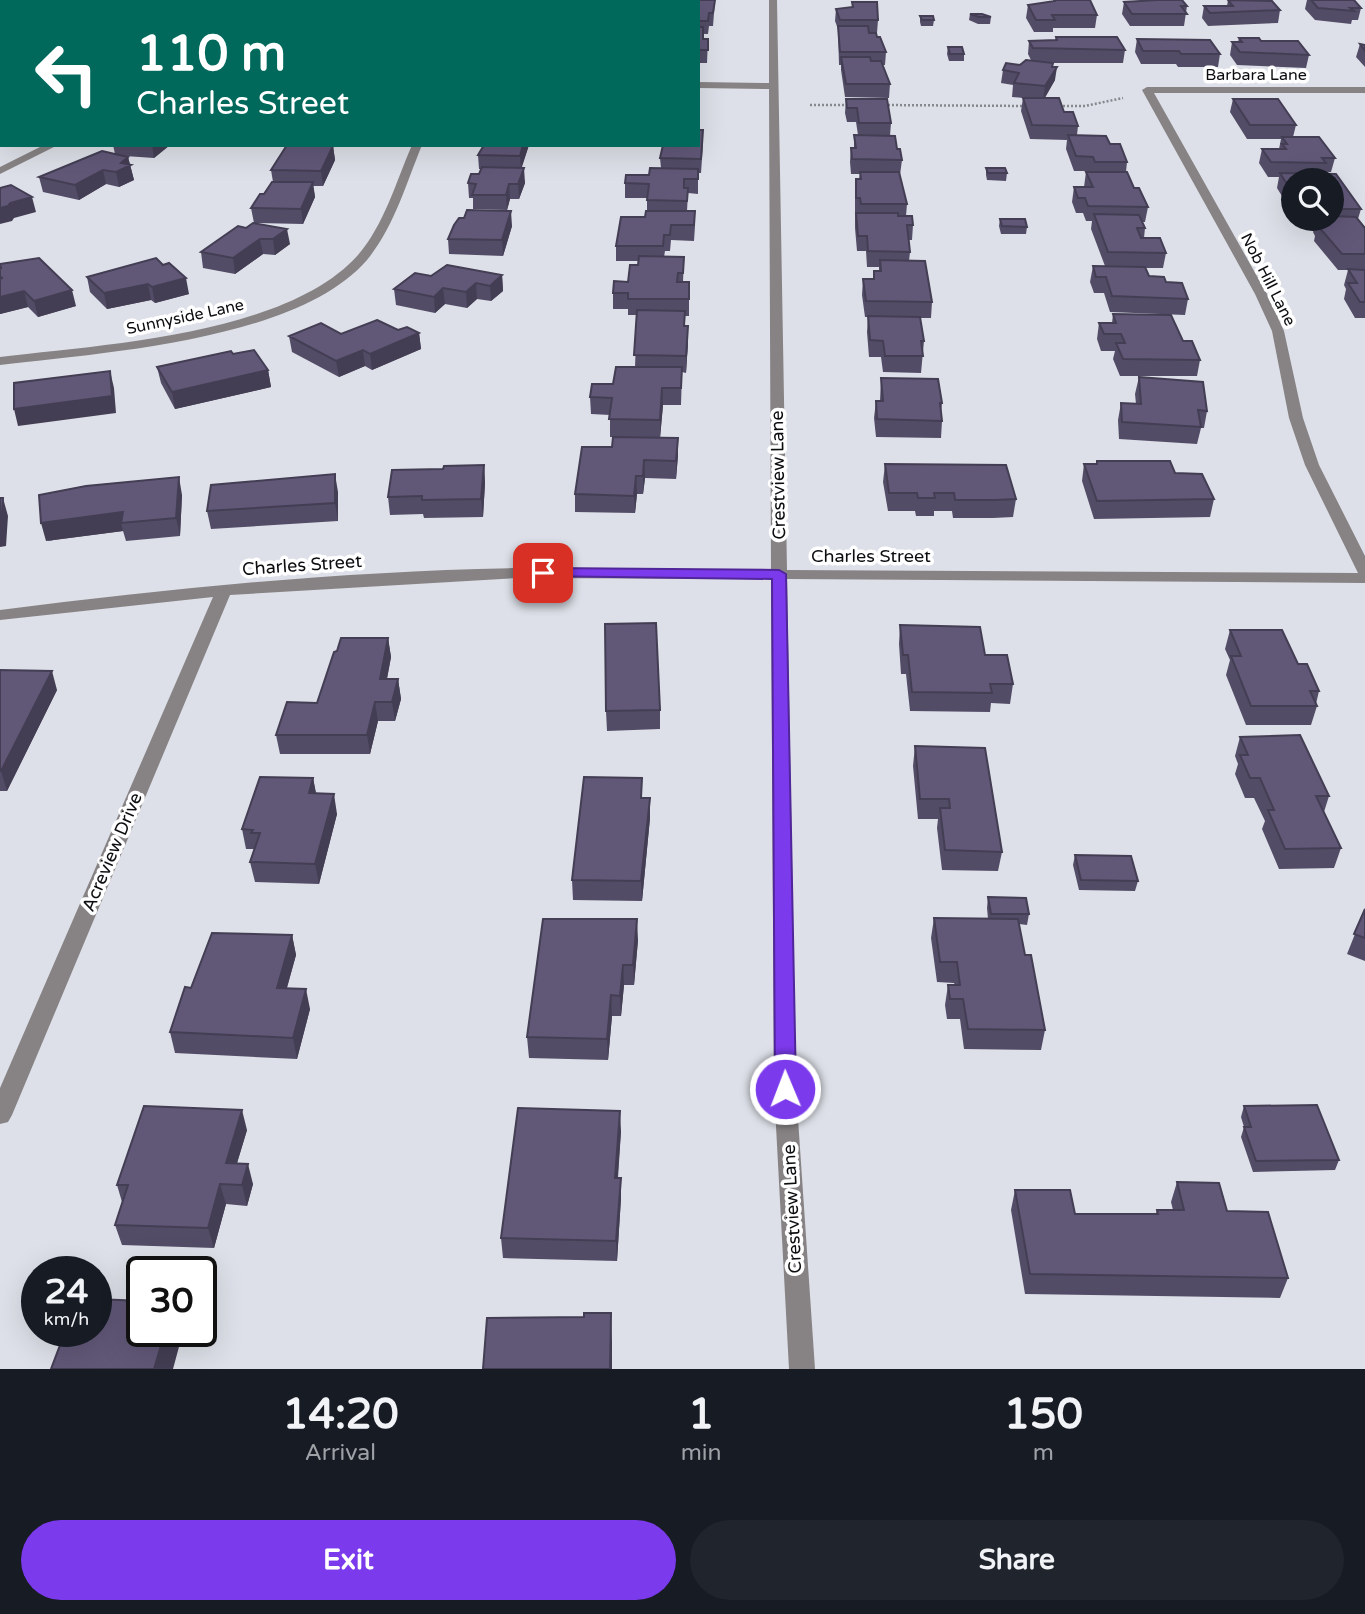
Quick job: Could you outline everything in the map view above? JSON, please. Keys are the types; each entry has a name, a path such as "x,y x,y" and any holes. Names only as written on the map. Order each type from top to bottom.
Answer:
{"street":[{"name":"Crestview Lane","path":"773,0 785,1089 802,1369"},
{"path":"700,85 774,86"},
{"name":"Barbara Lane","path":"1147,90 1365,90"},
{"name":"Nob Hill Lane","path":"1147,90 1261,293 1278,331 1296,418 1312,465 1365,572"},
{"path":"0,171 49,147"},
{"name":"Sunnyside Lane","path":"0,361 142,343 207,331 248,320 313,294 350,269 374,242 416,147"},
{"name":"Charles Street","path":"0,615 225,590 384,578 517,573 1365,578"},
{"name":"Acreview Drive","path":"0,1115 225,590"}],"path":[{"path":"1058,106 1103,104 1147,90"},
{"path":"810,105 851,105"},
{"path":"879,105 1030,106"}],"building":[{"path":"700,0 715,0 713,13 709,13 708,21 700,21"},
{"path":"1055,0 1090,0 1097,15 1052,15 1055,20 1036,20 1028,5"},
{"path":"1182,0 1187,6 1181,6 1187,14 1132,14 1124,2"},
{"path":"1228,0 1272,1 1280,10 1210,13 1204,6 1233,6"},
{"path":"1311,0 1354,0 1361,8 1350,8 1354,11 1318,8"},
{"path":"852,2 877,2 878,20 840,20 836,9 853,7"},
{"path":"970,14 982,14 991,17 979,17"},
{"path":"920,16 933,16 934,20 922,20"},
{"path":"838,26 868,26 869,33 876,33 877,37 880,37 886,52 840,52"},
{"path":"700,27 703,27 703,39 708,39 708,50 700,50"},
{"path":"1056,37 1117,37 1125,50 1033,48 1029,41 1057,40"},
{"path":"1239,38 1298,41 1309,55 1240,52 1232,42 1242,42"},
{"path":"1137,39 1210,40 1220,54 1143,51"},
{"path":"948,47 962,47 964,54 950,54"},
{"path":"841,57 870,57 871,61 881,61 890,84 846,84"},
{"path":"1026,60 1053,63 1052,67 1057,67 1045,86 1014,83 1019,73 1003,70 1006,63 1020,65"},
{"path":"1023,98 1059,98 1064,112 1073,112 1078,126 1032,125"},
{"path":"846,99 887,99 891,123 859,123 857,108 847,108"},
{"path":"1233,99 1278,99 1296,125 1250,125"},
{"path":"700,130 703,130 701,159 660,158 663,147 700,147"},
{"path":"854,135 895,136 902,160 852,159 851,148 856,148"},
{"path":"1068,135 1106,136 1110,144 1120,144 1127,162 1095,162 1093,157 1076,156"},
{"path":"1282,137 1319,137 1335,158 1322,158 1326,163 1271,162 1262,149 1286,149 1282,144 1287,144"},
{"path":"286,147 333,147 321,171 271,170"},
{"path":"483,147 522,147 520,156 478,155"},
{"path":"102,151 128,157 121,163 131,165 116,172 103,170 75,185 39,177"},
{"path":"482,167 524,168 518,184 509,184 506,195 472,195 476,184 468,183 471,174 479,174"},
{"path":"650,168 698,169 698,179 684,179 684,188 688,188 687,201 647,200 649,184 625,183 626,175 649,175"},
{"path":"986,168 1005,168 1007,173 988,173"},
{"path":"860,172 899,172 907,204 861,204 860,198 856,198 856,179 861,179"},
{"path":"1086,172 1127,172 1134,188 1139,188 1148,207 1088,206 1085,198 1078,198 1074,187 1093,187"},
{"path":"272,182 313,182 301,209 251,208"},
{"path":"11,185 32,197 0,208 0,188"},
{"path":"1344,185 1361,209 1344,209"},
{"path":"467,210 511,211 502,240 448,239 454,225 459,218 464,218"},
{"path":"646,211 695,211 694,225 671,225 670,235 664,235 663,246 616,246 621,217 645,217"},
{"path":"856,213 898,213 898,216 912,216 913,225 907,225 910,252 868,251 867,236 858,236"},
{"path":"1094,214 1139,215 1145,228 1137,228 1141,238 1160,238 1166,253 1108,252"},
{"path":"1344,216 1356,217 1365,228 1365,254 1342,254 1322,231 1344,231"},
{"path":"1000,219 1025,219 1027,227 1002,226"},
{"path":"253,223 287,229 273,239 260,239 233,258 201,252 238,226 246,228"},
{"path":"639,256 684,257 683,273 678,273 677,282 689,282 689,299 628,299 628,293 613,293 614,281 628,282 630,265 638,265"},
{"path":"39,258 72,290 34,301 24,291 0,297 0,264"},
{"path":"156,258 163,265 169,263 186,278 152,287 148,284 104,293 87,277"},
{"path":"880,260 925,261 932,302 866,301 863,279 874,279 874,271 881,271"},
{"path":"447,265 502,275 490,286 476,283 466,292 443,288 434,297 394,289 415,273 431,276"},
{"path":"1093,266 1145,267 1149,276 1164,277 1166,282 1182,283 1188,299 1112,296 1106,277 1096,277"},
{"path":"1348,269 1365,270 1365,302 1360,302 1348,283 1357,283"},
{"path":"637,310 685,311 684,326 688,326 686,356 634,355"},
{"path":"1113,314 1171,315 1183,341 1192,341 1200,360 1123,359 1116,343 1125,343 1121,334 1104,334 1099,323 1116,323"},
{"path":"868,316 920,317 924,341 921,341 923,356 885,356 883,341 870,340"},
{"path":"377,320 398,330 407,327 419,333 370,354 363,350 336,361 289,336 321,323 341,334"},
{"path":"254,350 268,370 172,392 157,367 231,351 233,354"},
{"path":"616,367 682,367 681,388 662,388 660,420 609,419 612,398 590,397 592,384 613,384"},
{"path":"110,371 112,396 14,409 14,383"},
{"path":"1139,377 1203,382 1207,411 1198,410 1201,427 1122,422 1121,403 1141,404"},
{"path":"881,378 938,379 942,421 877,419 876,401 883,401"},
{"path":"613,437 678,438 676,461 644,460 643,476 636,476 634,496 575,494 582,447 612,447"},
{"path":"1097,461 1170,461 1175,473 1202,474 1214,499 1097,501 1084,464 1097,464"},
{"path":"885,464 1006,465 1016,499 955,500 954,493 934,493 935,498 918,498 917,493 889,493"},
{"path":"484,465 481,499 422,500 422,496 388,497 392,470"},
{"path":"335,474 335,503 207,511 211,485"},
{"path":"179,477 176,518 121,523 123,512 41,523 39,495 86,486"},
{"path":"0,498 3,498 1,528 0,528"},
{"path":"656,623 660,710 606,711 605,624"},
{"path":"900,625 980,627 985,655 1007,655 1013,684 990,684 992,693 912,692 908,655 903,655"},
{"path":"1230,630 1282,630 1298,664 1307,664 1319,691 1310,691 1317,706 1251,706 1231,656 1241,656"},
{"path":"341,638 388,638 380,679 398,679 392,702 375,702 367,735 276,735 287,702 317,703"},
{"path":"0,670 52,671 1,771 0,771"},
{"path":"1300,735 1329,796 1316,796 1341,848 1285,849 1268,810 1274,810 1260,778 1250,778 1240,755 1248,755 1240,737"},
{"path":"915,746 985,748 1002,852 945,850 940,808 950,808 949,799 920,799"},
{"path":"260,777 313,778 309,793 334,794 315,864 250,862 260,833 242,829"},
{"path":"584,777 642,778 641,798 650,798 641,881 572,880"},
{"path":"1075,855 1131,856 1138,881 1081,880"},
{"path":"988,897 1026,898 1029,914 991,914"},
{"path":"1365,909 1365,938 1354,934"},
{"path":"934,918 1018,919 1025,955 1031,955 1045,1030 968,1029 963,999 950,999 948,985 960,985 957,962 940,962"},
{"path":"543,919 637,919 633,965 623,965 620,996 611,995 607,1039 527,1037"},
{"path":"212,933 292,935 277,988 306,989 293,1038 170,1032 185,987 191,988"},
{"path":"1317,1105 1339,1160 1256,1161 1244,1127 1251,1127 1244,1106"},
{"path":"144,1106 242,1110 226,1163 248,1164 242,1185 220,1184 208,1228 115,1225 128,1185 117,1185"},
{"path":"518,1108 620,1111 615,1178 621,1178 616,1241 501,1238"},
{"path":"1177,1182 1219,1183 1227,1211 1268,1212 1288,1278 1030,1274 1015,1190 1070,1190 1075,1214 1158,1214 1157,1210 1184,1210"},
{"path":"112,1300 126,1300 126,1347 161,1347 154,1369 51,1369 59,1347 112,1347"},
{"path":"584,1313 611,1313 610,1369 483,1369 487,1318 584,1317"}],"route":[{"path":"543,573 779,574 785,1089"}]}
